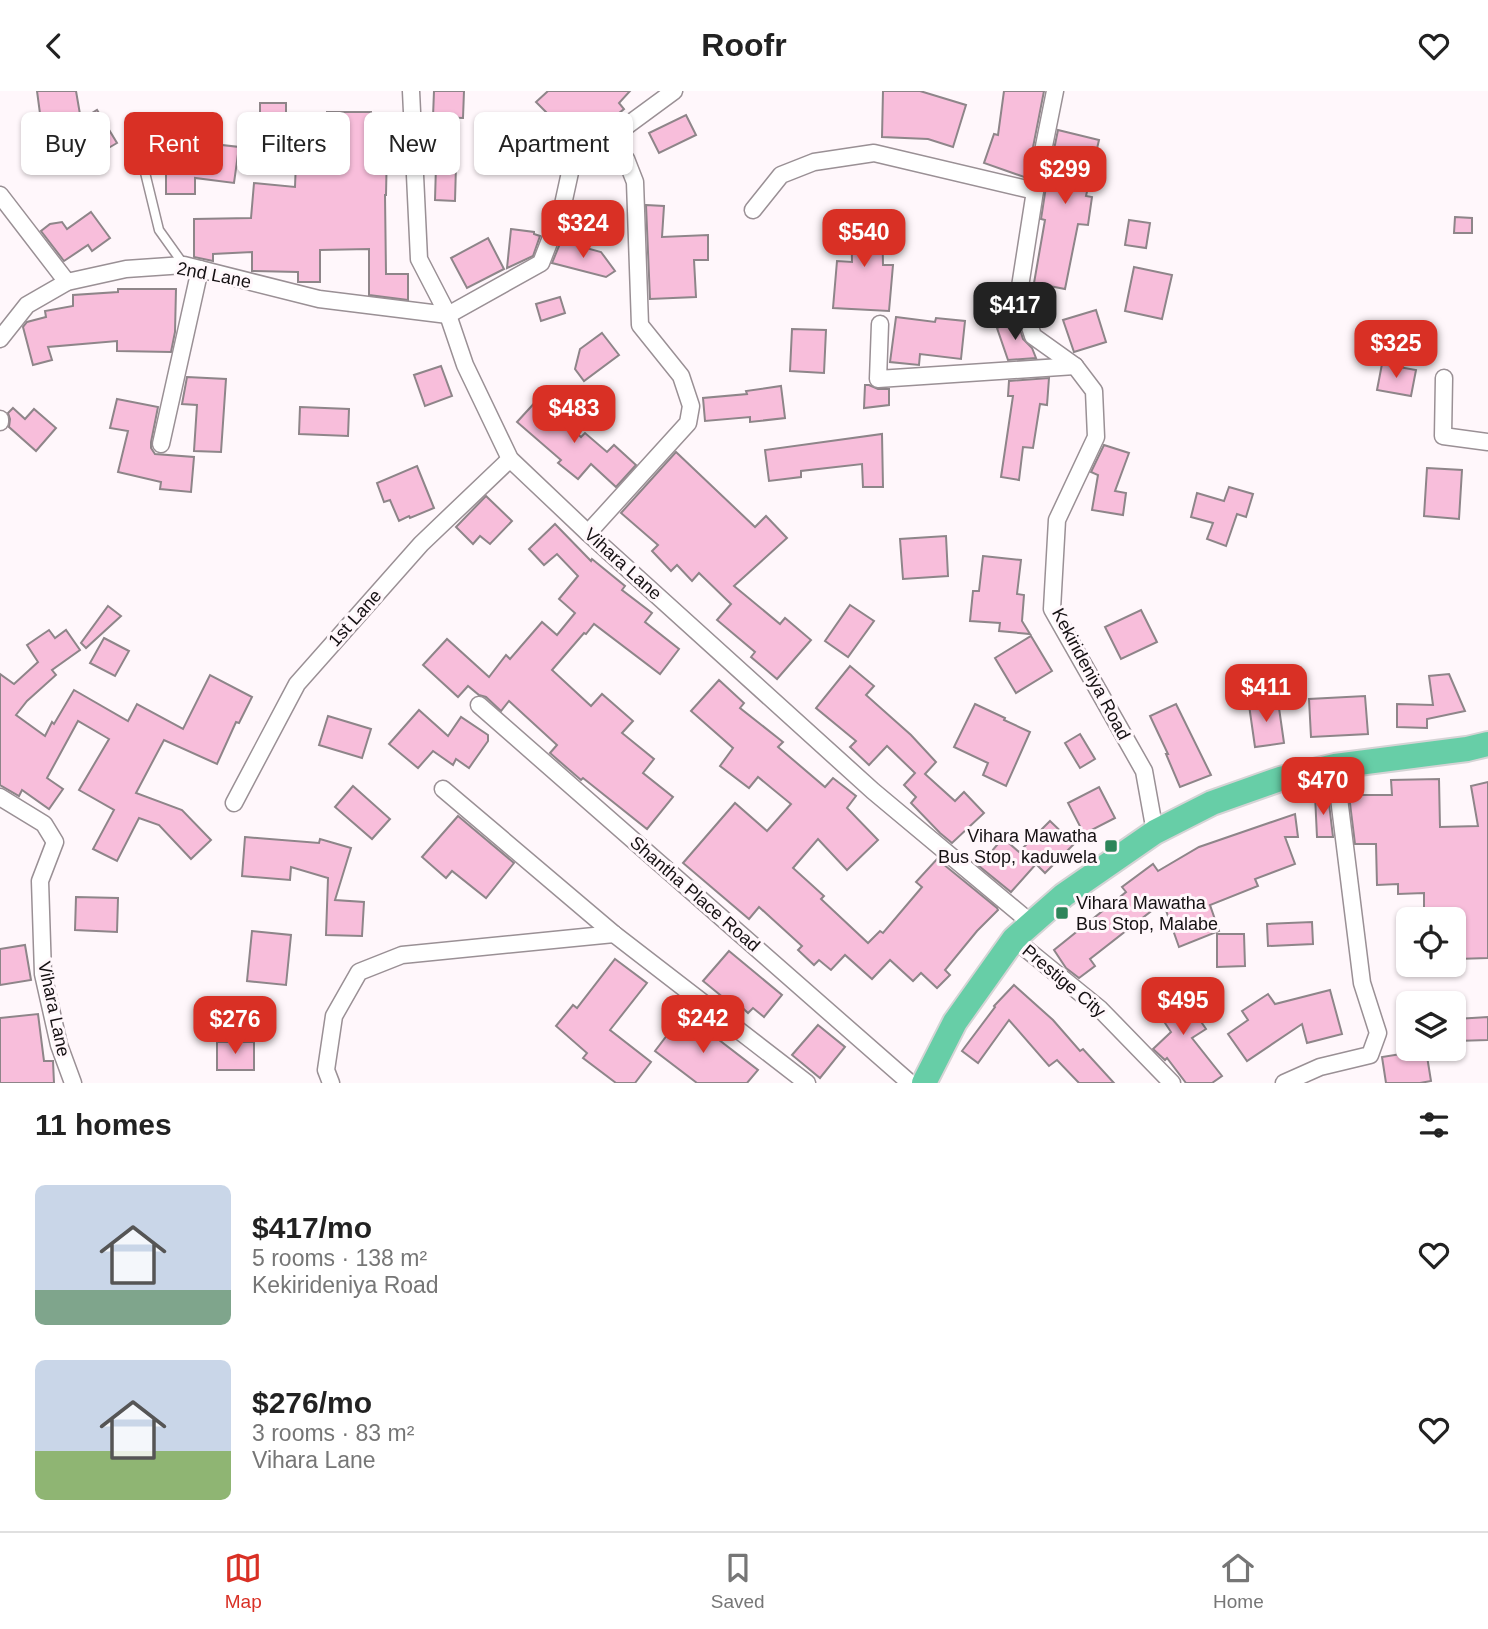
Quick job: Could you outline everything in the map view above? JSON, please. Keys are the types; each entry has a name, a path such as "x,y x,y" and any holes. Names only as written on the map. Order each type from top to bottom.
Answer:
{"main road":[{"path":"924,1083 955,1022 1022,931 1064,895 1155,832 1212,803 1280,779 1335,766 1488,744"}],"street":[{"name":"Vihara Lane","path":"411,91 419,259 449,315 465,365 510,459 588,533 873,790 1022,931"},
{"path":"633,121 674,91"},
{"name":"Kekirideniya Road","path":"1055,91 1035,191 1019,293 1033,336 1075,366 1094,391 1096,437 1057,520 1052,609 1144,771 1155,832"},
{"path":"753,210 781,175 814,162 874,153 1035,191"},
{"path":"449,315 541,263 562,209 569,175"},
{"path":"588,533 688,423 691,406 681,376 640,325 635,181 633,175"},
{"path":"0,195 67,282"},
{"path":"161,444 192,267"},
{"name":"2nd Lane","path":"2,331 27,306 67,282 126,269 192,267 319,299 449,315"},
{"path":"880,324 878,379 1075,366"},
{"path":"1444,378 1443,436 1488,442"},
{"name":"1st Lane","path":"234,803 297,684 421,544 510,459"},
{"name":"Shantha Place Road","path":"479,705 910,1083"},
{"path":"1284,1083 1320,1067 1370,1055 1378,1033 1362,983 1335,766"},
{"path":"443,789 614,934 807,1083"},
{"name":"Vihara Lane","path":"0,797 44,824 55,842 40,881 43,974 59,1045 73,1083"},
{"name":"Prestige City","path":"1022,931 1172,1083"},
{"path":"331,1083 327,1070 334,1016 359,972 402,955 614,934"}],"lane":[{"path":"146,175 159,230 192,267"}],"building":[{"path":"37,91 76,91 80,112 40,112"},
{"path":"434,91 464,91 463,118 460,118 460,112 433,112"},
{"path":"548,91 630,91 619,103 624,109 620,112 546,112 536,102"},
{"path":"883,91 920,91 966,105 953,147 928,139 882,137"},
{"path":"1004,91 1044,91 1027,178 984,163 994,134 998,135"},
{"path":"260,103 286,103 286,112 260,112"},
{"path":"350,112 364,112 364,175 386,175 386,274 408,274 408,300 369,295 369,249 320,250 320,282 298,282 298,272 252,271 252,252 213,254 213,261 194,257 194,219 251,218 254,183 295,187 295,175 350,175"},
{"path":"686,115 696,135 659,153 649,133"},
{"path":"1058,130 1099,140 1086,196 1092,197 1088,225 1078,224 1065,289 1034,283 1045,220 1041,219 1045,193"},
{"path":"110,131 117,143 110,147"},
{"path":"223,145 237,147 234,183 195,178 195,194 166,194 166,175 223,175"},
{"path":"436,175 456,175 455,201 435,200"},
{"path":"646,205 664,206 662,237 708,235 708,260 694,260 696,297 650,299"},
{"path":"91,212 110,238 92,251 88,245 64,261 41,231 50,224 62,222 67,229"},
{"path":"851,214 882,214 883,265 893,265 889,311 833,308 837,261 852,262"},
{"path":"1455,217 1472,218 1472,233 1454,233"},
{"path":"1129,220 1150,223 1146,248 1125,245"},
{"path":"511,229 534,232 540,236 533,256 507,268"},
{"path":"488,238 504,269 467,288 451,258"},
{"path":"561,241 601,252 615,271 606,277 552,263"},
{"path":"1134,267 1172,275 1162,319 1125,311"},
{"path":"118,289 176,289 175,332 171,352 117,351 117,341 48,347 52,360 33,365 23,327 27,322 46,317 45,311 73,306 73,295 118,292"},
{"path":"560,297 565,313 541,321 536,304"},
{"path":"1096,310 1106,342 1074,352 1063,320"},
{"path":"896,317 935,322 936,318 965,321 961,359 920,354 919,365 890,362"},
{"path":"1017,320 1023,339 1032,348 1036,358 1008,360 997,328"},
{"path":"792,329 826,330 824,373 790,371"},
{"path":"602,333 619,355 584,381 575,369 580,349"},
{"path":"1382,364 1416,370 1411,396 1377,390"},
{"path":"441,366 452,396 425,406 414,375"},
{"path":"187,377 226,379 221,452 194,451 197,405 182,404"},
{"path":"1049,378 1047,405 1040,404 1033,448 1023,447 1019,480 1001,477 1013,396 1008,396 1009,381"},
{"path":"865,385 889,389 889,405 864,408"},
{"path":"781,386 785,418 750,422 750,417 705,421 703,398 747,394 746,391"},
{"path":"539,398 581,437 585,433 607,452 614,445 636,465 616,487 591,464 578,479 558,463 561,460 517,422"},
{"path":"117,399 158,407 151,448 155,454 194,457 191,492 160,489 161,482 118,472 128,431 110,428"},
{"path":"300,407 349,409 348,436 299,434"},
{"path":"13,408 25,419 34,409 56,428 36,451 9,427 8,413"},
{"path":"882,434 883,487 863,487 862,464 801,471 801,477 769,481 765,450"},
{"path":"1104,445 1129,453 1115,491 1126,493 1123,515 1092,510 1098,475 1091,472"},
{"path":"676,452 755,527 766,516 787,538 734,586 780,624 785,618 811,640 777,679 751,657 755,652 717,620 731,604 699,573 692,581 677,565 671,571 652,551 658,545 621,513"},
{"path":"417,466 434,508 399,521 390,500 384,502 377,483"},
{"path":"1427,468 1462,470 1459,519 1424,516"},
{"path":"1229,487 1253,494 1246,517 1237,514 1226,546 1207,539 1213,523 1191,517 1197,493 1224,501"},
{"path":"486,496 512,521 490,544 480,536 473,544 456,527"},
{"path":"555,524 591,561 592,559 625,586 622,590 652,613 645,622 679,649 660,674 594,624 552,670 591,706 602,694 633,721 622,733 654,759 643,773 673,797 647,829 583,778 581,780 550,753 557,745 509,701 501,711 486,697 468,686 458,697 423,665 447,639 489,677 506,655 510,659 542,622 557,635 575,613 559,599 578,576 557,554 544,565 529,549"},
{"path":"946,536 948,576 903,579 900,539"},
{"path":"983,556 1021,560 1017,594 1024,595 1022,621 1030,634 999,631 1000,623 970,621 973,591 979,591"},
{"path":"850,605 874,621 848,657 825,641"},
{"path":"108,606 121,616 86,648 81,643"},
{"path":"1141,610 1157,642 1121,659 1105,627"},
{"path":"49,630 55,638 66,630 80,650 52,670 56,675 27,701 16,715 45,736 74,690 128,721 137,704 183,729 210,675 252,697 239,723 236,722 217,764 164,740 136,793 182,810 211,840 191,859 159,825 139,818 117,861 93,849 114,810 79,790 109,739 78,721 47,778 63,789 49,809 22,790 19,796 0,785 0,674 14,684 38,662 27,645"},
{"path":"1031,636 1052,671 1016,693 995,658"},
{"path":"104,638 129,651 115,676 90,663"},
{"path":"850,666 874,686 866,695 911,735 936,762 925,774 955,801 964,792 984,813 952,843 911,803 916,797 904,785 915,773 887,746 869,765 850,747 856,741 816,708"},
{"path":"1449,674 1465,711 1427,719 1427,728 1397,727 1397,704 1433,705 1429,676"},
{"path":"719,680 744,703 740,708 783,742 778,747 825,787 833,778 856,796 847,808 878,840 847,870 818,839 793,868 824,896 821,899 868,943 880,931 883,933 922,887 916,882 937,859 997,908 945,970 950,975 937,988 921,973 913,981 890,960 872,979 845,955 831,970 819,960 814,965 798,950 802,946 759,907 749,919 683,863 735,803 767,831 791,804 758,777 749,788 720,766 733,748 691,711"},
{"path":"1365,696 1368,734 1311,737 1309,699"},
{"path":"1278,701 1284,743 1255,747 1249,705"},
{"path":"975,704 1030,732 1006,786 983,775 988,763 954,747"},
{"path":"1176,704 1211,775 1180,787 1150,716"},
{"path":"419,710 448,736 461,717 488,735 488,741 469,768 456,759 453,765 433,751 418,768 389,744"},
{"path":"328,716 371,729 362,758 319,745"},
{"path":"1080,734 1095,759 1080,768 1065,743"},
{"path":"1439,779 1440,827 1478,826 1471,786 1488,782 1488,958 1466,959 1466,907 1424,907 1424,893 1398,894 1398,884 1377,885 1376,844 1355,844 1349,795 1392,795 1391,780"},
{"path":"353,786 390,819 372,839 335,807"},
{"path":"1099,787 1115,818 1084,834 1068,803"},
{"path":"1315,795 1328,795 1333,837 1317,837"},
{"path":"1295,814 1298,837 1285,837 1295,864 1255,879 1258,886 1210,905 1219,931 1179,947 1163,902 1090,959 1095,966 1079,978 1066,968 1054,950 1126,892 1122,887 1153,864 1158,871 1199,847"},
{"path":"458,816 514,863 486,898 452,871 446,878 422,857"},
{"path":"1050,821 1074,844 1045,873 1036,864 1011,892 979,866 1003,838 1019,852"},
{"path":"245,837 319,843 320,839 351,848 335,900 364,902 362,936 326,935 328,878 291,867 290,880 242,876"},
{"path":"76,897 118,898 117,932 75,930"},
{"path":"1312,922 1313,944 1268,946 1267,924"},
{"path":"252,931 291,935 286,985 247,981"},
{"path":"1217,934 1244,934 1245,966 1217,967"},
{"path":"25,945 31,980 0,985 0,949"},
{"path":"729,951 782,995 764,1017 753,1008 748,1013 733,999 730,1003 703,981"},
{"path":"615,959 647,983 610,1030 651,1062 635,1083 616,1083 583,1058 587,1053 556,1026 573,1005 577,1008"},
{"path":"1173,979 1185,990 1182,994 1206,1029 1192,1038 1222,1076 1212,1083 1186,1083 1167,1058 1165,1060 1153,1049 1171,1032 1149,1005"},
{"path":"1014,985 1053,1020 1080,1051 1083,1049 1114,1083 1079,1083 1057,1060 1049,1066 1009,1020 978,1063 962,1051 994,1006"},
{"path":"1330,990 1342,1034 1307,1043 1302,1024 1247,1061 1228,1034 1248,1020 1242,1011 1268,994 1275,1004"},
{"path":"684,1013 758,1070 747,1083 697,1083 655,1051"},
{"path":"38,1014 44,1061 53,1061 54,1083 0,1083 0,1018"},
{"path":"1488,1017 1488,1040 1466,1041 1466,1018"},
{"path":"818,1025 845,1047 820,1078 792,1055"},
{"path":"217,1042 254,1042 254,1070 217,1070"},
{"path":"1396,1055 1396,1061 1428,1061 1431,1081 1386,1083 1382,1057"}],"place":[{"name":"Vihara Mawatha Bus Stop, kaduwela","path":"1111,846"},
{"name":"Vihara Mawatha Bus Stop, Malabe","path":"1062,913"}]}
